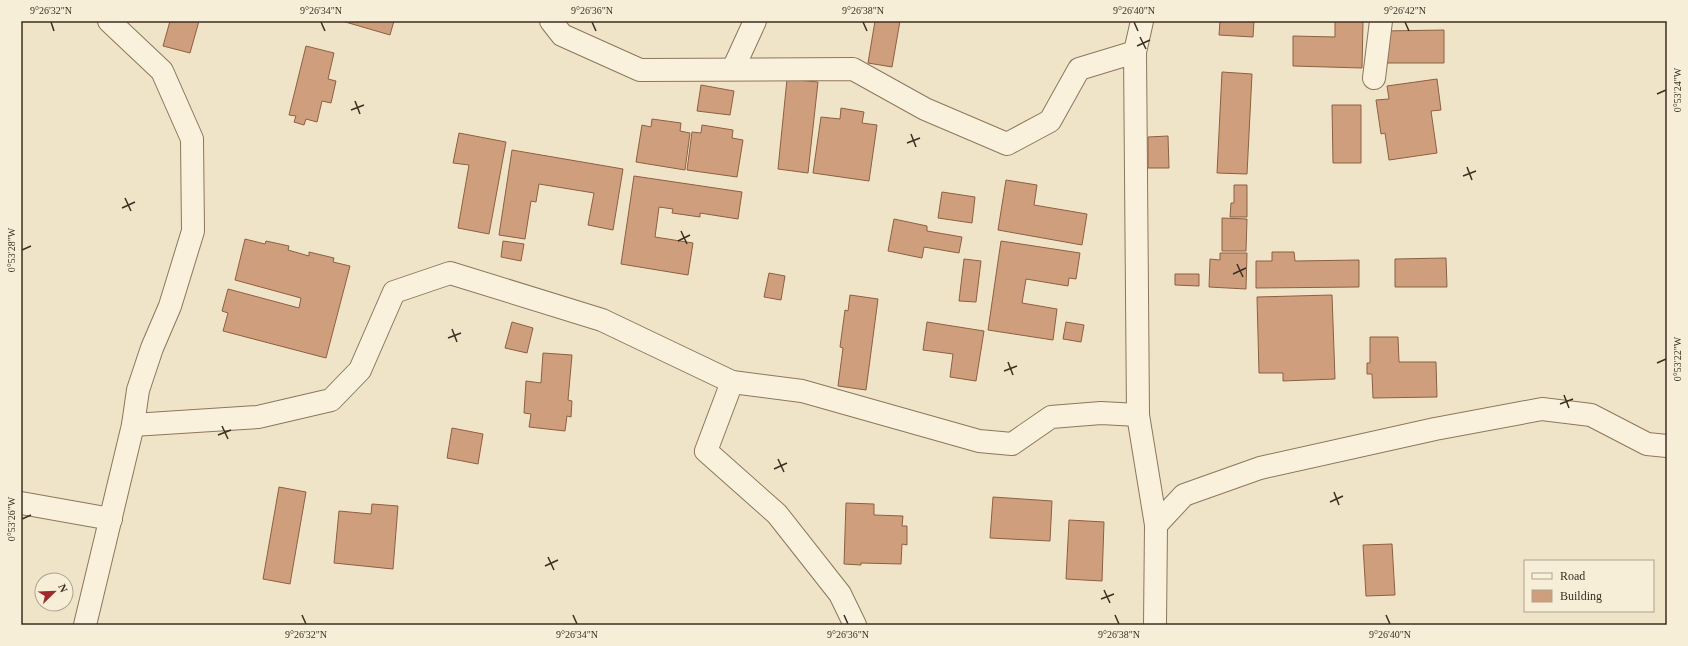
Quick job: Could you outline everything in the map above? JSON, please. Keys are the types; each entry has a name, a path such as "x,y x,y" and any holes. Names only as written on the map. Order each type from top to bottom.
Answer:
{"street":[{"path":"85,625 133,425 138,390 152,348 170,306 193,231 192,140 162,71 109,21"},
{"path":"551,21 562,34 640,70 853,69 925,109 1007,144 1050,121 1079,69 1136,52"},
{"path":"733,69 755,21"},
{"path":"1142,21 1136,52 1138,415 1156,525 1154,625"},
{"path":"1374,78 1381,21"},
{"path":"133,425 258,417 331,400 360,370 394,292 450,273 602,320 732,382 802,390 979,441 1012,444 1051,417 1101,413 1138,415"},
{"path":"732,382 706,451 777,514 840,594 855,625"},
{"path":"1156,525 1184,495 1260,468 1435,429 1542,409 1591,415 1647,444 1667,446"},
{"path":"21,503 111,519"}],"building":[{"path":"170,21 199,21 190,53 163,46"},
{"path":"342,21 394,21 390,35"},
{"path":"875,21 900,21 892,67 868,63"},
{"path":"1220,21 1254,21 1253,37 1219,35"},
{"path":"1335,21 1363,21 1362,68 1293,66 1293,36 1335,37"},
{"path":"1444,30 1444,63 1384,63 1383,31"},
{"path":"306,46 334,53 328,79 336,81 331,103 322,101 317,122 306,119 304,125 294,122 296,116 289,115"},
{"path":"1222,72 1252,74 1247,174 1217,173"},
{"path":"787,79 818,82 808,173 778,169"},
{"path":"1437,79 1441,110 1431,111 1437,153 1389,160 1385,133 1381,134 1376,100 1389,99 1387,86"},
{"path":"701,85 734,91 730,115 697,111"},
{"path":"1332,105 1361,105 1361,163 1333,163"},
{"path":"841,108 864,112 862,123 877,125 869,181 813,173 821,117 840,119"},
{"path":"652,119 681,123 680,131 690,133 685,170 636,162 642,125 651,127"},
{"path":"702,125 733,130 732,138 743,140 737,177 687,170 692,132 701,133"},
{"path":"459,133 506,142 489,234 458,228 469,165 453,163"},
{"path":"1168,136 1169,168 1148,168 1148,137"},
{"path":"512,150 623,169 613,230 588,225 594,193 539,184 536,202 531,201 525,239 499,235"},
{"path":"634,176 742,192 738,219 700,213 700,217 672,213 673,209 659,207 655,237 693,243 688,275 621,264"},
{"path":"1006,180 1037,185 1034,205 1087,214 1082,245 998,230"},
{"path":"1234,185 1247,185 1247,217 1230,217 1231,203 1234,203"},
{"path":"942,192 975,197 972,223 938,218"},
{"path":"1222,218 1247,219 1246,251 1222,251"},
{"path":"894,219 927,226 927,231 962,237 959,253 924,247 922,258 888,251"},
{"path":"245,239 265,244 266,241 289,246 288,250 309,256 309,252 334,258 333,262 350,266 326,358 223,331 228,313 222,311 228,289 299,308 301,298 235,280"},
{"path":"503,241 524,244 521,261 501,257"},
{"path":"1001,241 1080,253 1076,279 1069,278 1068,286 1026,279 1022,303 1057,309 1053,340 988,330"},
{"path":"1272,252 1294,252 1295,261 1359,260 1359,287 1256,288 1256,261 1272,261"},
{"path":"1220,253 1247,253 1246,289 1209,287 1210,259 1220,260"},
{"path":"1446,258 1447,287 1395,287 1395,259"},
{"path":"964,259 981,261 976,302 959,301"},
{"path":"769,273 785,276 781,300 764,297"},
{"path":"1175,274 1199,274 1199,286 1175,285"},
{"path":"850,295 878,299 866,390 838,386 843,348 840,347 845,310 848,311"},
{"path":"1332,295 1335,379 1283,381 1283,373 1259,373 1257,297"},
{"path":"512,322 533,328 527,353 505,348"},
{"path":"927,322 984,331 976,381 950,377 953,354 923,350"},
{"path":"1066,322 1084,325 1081,342 1063,339"},
{"path":"1370,337 1398,337 1399,362 1436,362 1437,397 1373,398 1372,374 1367,374 1367,363 1370,363"},
{"path":"543,353 572,355 568,400 572,401 571,417 567,416 565,431 529,427 531,414 524,413 526,381 541,383"},
{"path":"452,428 483,434 478,464 447,458"},
{"path":"279,487 306,492 290,584 263,579"},
{"path":"993,497 1052,501 1050,541 990,538"},
{"path":"846,503 874,504 874,515 903,516 902,526 907,526 907,545 902,544 901,564 844,564"},
{"path":"372,504 398,506 393,569 334,563 339,511 371,514"},
{"path":"1069,520 1104,522 1102,581 1066,579"},
{"path":"1392,544 1395,595 1366,596 1363,545"}]}
